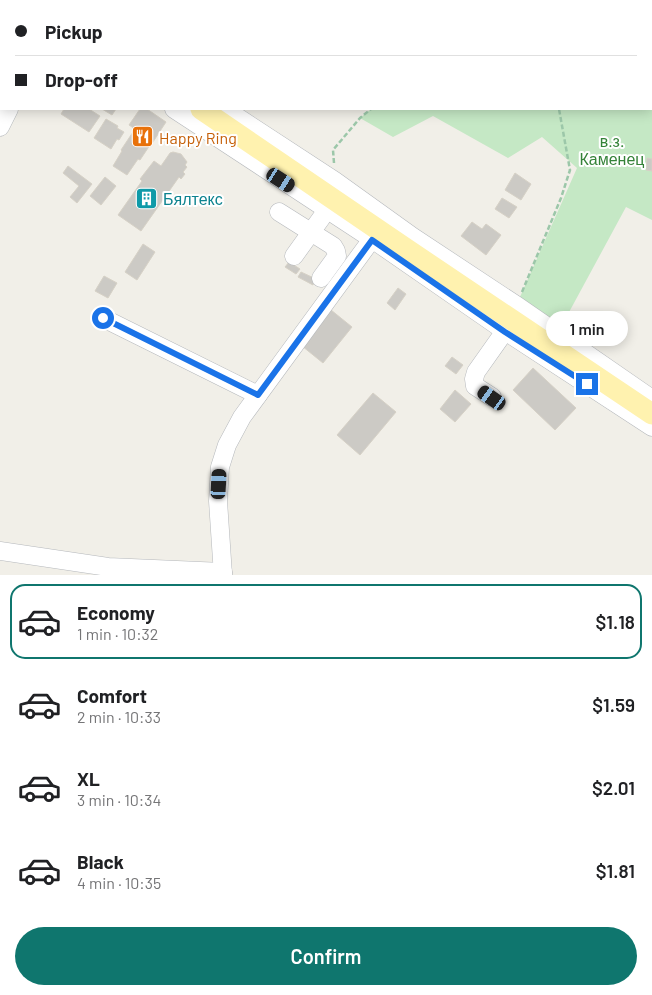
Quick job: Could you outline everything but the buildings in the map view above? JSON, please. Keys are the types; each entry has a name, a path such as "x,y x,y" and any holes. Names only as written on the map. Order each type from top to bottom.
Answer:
{"main road":[{"path":"202,110 652,414"}],"street":[{"path":"0,127 8,110"},
{"path":"176,110 372,240 505,332 652,427"},
{"path":"227,110 652,399"},
{"path":"294,256 327,210"},
{"path":"279,212 333,246 337,256 321,278"},
{"path":"0,551 108,567 223,574 218,501 220,467 227,445 242,416 372,240"},
{"path":"103,318 258,395"},
{"path":"492,398 475,386 474,378 476,372 505,332"}],"path":[{"path":"335,182 333,150 360,118 370,110"},
{"path":"516,305 561,198 570,170 559,110"}],"green space":[{"name":"в.з. Каменец","path":"370,110 652,110 652,220 626,207 561,327 520,297 577,168 542,137 508,158 433,116 393,137 360,118"}],"place":[{"name":"Happy Ring","path":"143,137"},
{"name":"Бялтекс","path":"147,198"}],"route":[{"path":"103,318 258,395 372,240 505,332 587,384"}]}
